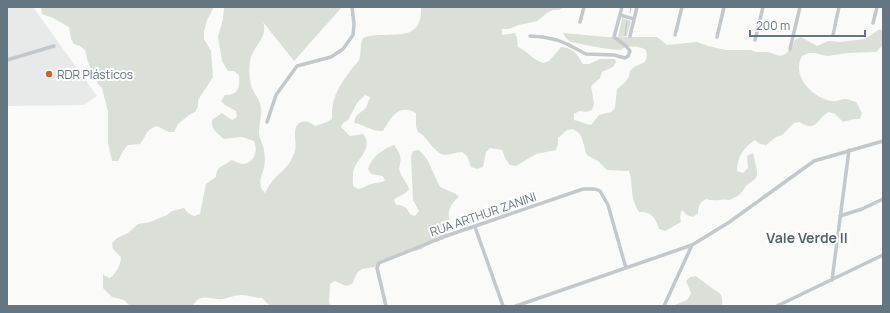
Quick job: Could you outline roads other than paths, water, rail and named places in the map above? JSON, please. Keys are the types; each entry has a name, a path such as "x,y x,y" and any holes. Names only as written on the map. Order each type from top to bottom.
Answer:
{"street":[{"path":"267,122 276,95 297,66 331,57 343,49 353,35 354,24 352,7"},
{"path":"580,22 584,7"},
{"path":"530,36 557,40 586,54 614,55 625,58 628,56 630,51 614,37 622,7"},
{"path":"630,36 637,7"},
{"path":"675,35 682,7"},
{"path":"717,37 724,7"},
{"path":"755,40 763,7"},
{"path":"790,49 800,7"},
{"path":"833,35 839,7"},
{"path":"873,23 877,7"},
{"path":"620,15 634,19"},
{"path":"7,60 54,46"},
{"path":"516,306 692,245 728,223 814,161 883,141"},
{"path":"832,280 849,150"},
{"name":"RUA ARTHUR ZANINI","path":"386,306 377,268 379,263 446,236 583,189 594,189 600,191 608,205 626,268"},
{"path":"840,216 862,209 883,199"},
{"path":"475,227 503,306"},
{"path":"664,306 692,245"},
{"path":"777,306 883,255"}],"waterway":[{"path":"630,13 631,7"},
{"path":"625,36 627,21"}],"place":[{"name":"RDR Plásticos","path":"49,74"}],"district":[{"name":"Vale Verde II","path":"807,237"}]}
